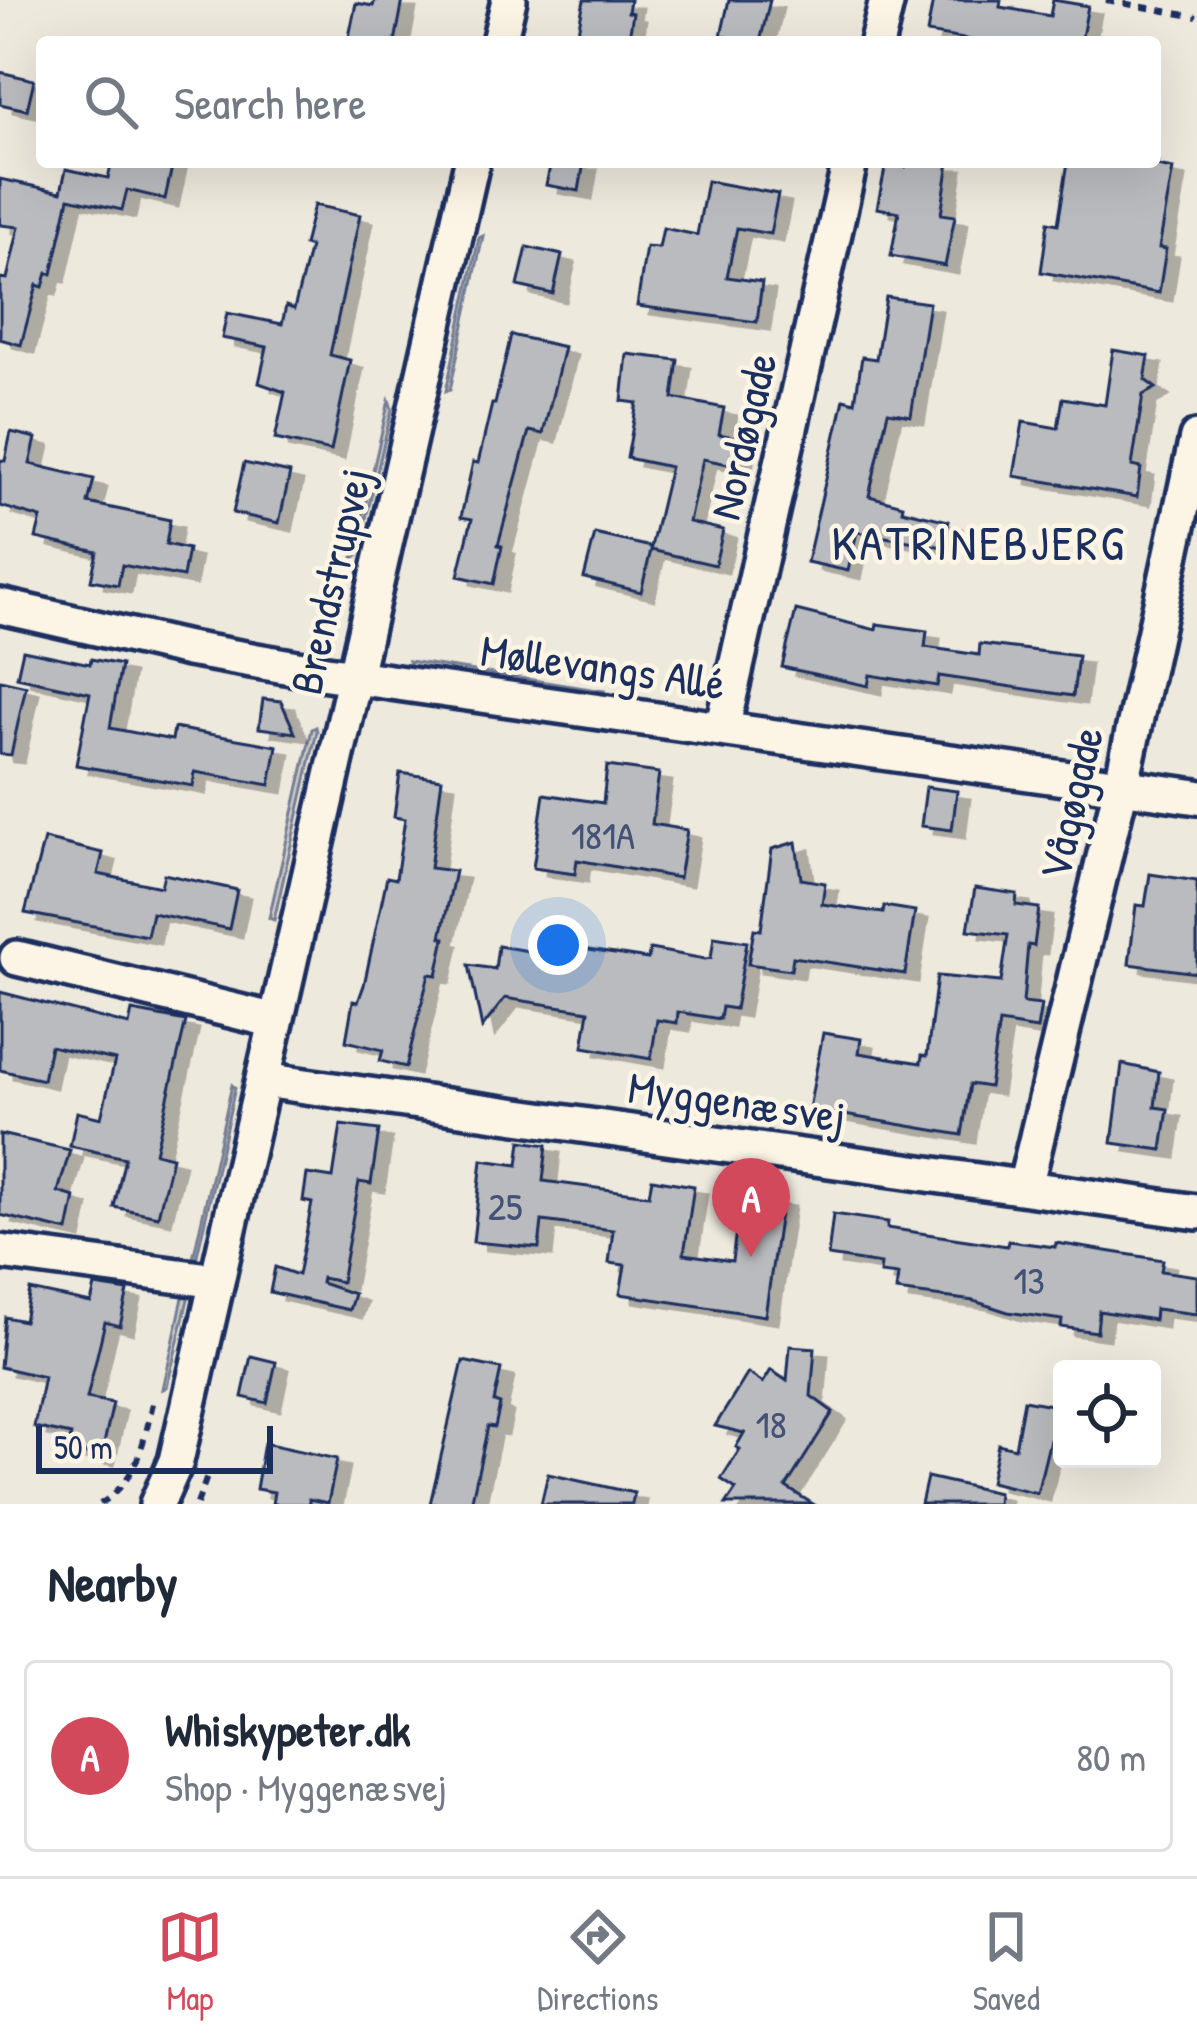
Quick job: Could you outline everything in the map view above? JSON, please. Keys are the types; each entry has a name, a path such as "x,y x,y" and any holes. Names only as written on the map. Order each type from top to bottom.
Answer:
{"street":[{"path":"501,36 509,0"},
{"path":"878,36 887,0"},
{"name":"Brendstrupvej","path":"158,1504 176,1461 471,168"},
{"name":"Nordøgade","path":"722,729 849,168"},
{"name":"Vågøgade","path":"1025,1187 1197,438"},
{"name":"Møllevangs Allé","path":"0,606 188,649 355,677 1197,797"},
{"path":"17,958 276,1021"},
{"name":"Myggenæsvej","path":"263,1080 1197,1213"},
{"path":"0,1252 217,1282"}],"path":[{"path":"1106,0 1197,16"}],"shaded area":[{"path":"483,236 450,390 446,391 479,238"},
{"path":"389,400 392,409 353,558"},
{"path":"409,661 604,691 602,696 412,668"},
{"path":"316,727 317,731 274,920 269,918"},
{"path":"232,1085 235,1088 192,1263"},
{"path":"184,1293 188,1299 163,1389"}],"building":[{"path":"375,0 403,0 396,36 349,36 356,3 373,6"},
{"path":"584,0 630,0 629,36 577,36"},
{"path":"729,0 770,0 761,36 721,36"},
{"path":"933,0 1001,0 1000,7 1050,16 1053,0 1088,6 1082,36 927,33"},
{"path":"0,72 34,80 27,110 0,104"},
{"path":"110,168 172,168 165,199 127,190 122,210 69,198 52,274 47,273 43,287 37,285 21,345 0,339 0,278 7,279 19,227 0,225 0,179 61,192 66,169 108,178"},
{"path":"550,168 583,168 579,191 546,185"},
{"path":"885,168 948,168 941,214 955,216 945,266 891,256 899,212 877,208"},
{"path":"1067,168 1173,169 1159,248 1166,249 1159,293 1041,272 1048,222 1058,224"},
{"path":"707,181 778,194 770,234 737,228 727,277 762,282 757,322 637,306 646,247 659,248 663,228 697,235"},
{"path":"314,205 360,215 330,355 350,360 331,451 275,439 285,392 259,383 267,347 222,338 227,313 282,324 286,306 294,309 310,247 304,245"},
{"path":"527,247 562,255 553,294 518,286"},
{"path":"886,297 929,303 911,416 888,412 869,496 949,521 943,547 857,532 848,571 807,562 844,399 855,402 862,357 876,359"},
{"path":"511,335 564,347 543,434 529,431 498,545 502,546 494,584 458,576 472,519 461,517"},
{"path":"1113,350 1149,356 1145,380 1156,388 1143,395 1132,466 1141,468 1137,497 1014,476 1023,422 1058,428 1063,398 1105,405"},
{"path":"627,354 678,360 673,398 724,408 719,434 743,439 738,466 703,459 689,522 723,530 715,565 651,550 641,592 584,578 595,534 651,547 670,467 627,458 637,403 622,401"},
{"path":"11,432 36,438 30,464 94,479 88,503 170,520 166,544 188,549 183,577 122,565 118,585 91,580 97,552 36,538 41,518 0,506 0,460 5,461"},
{"path":"244,463 290,473 279,523 233,513"},
{"path":"796,610 876,630 877,624 927,631 925,647 979,655 980,644 1078,656 1073,696 939,676 937,686 870,675 868,686 782,667"},
{"path":"23,650 90,664 91,659 121,665 110,728 172,740 174,728 277,746 270,785 195,772 193,786 76,765 90,693 17,677"},
{"path":"0,680 26,686 11,755 0,754"},
{"path":"263,699 281,701 295,733 259,728"},
{"path":"607,766 659,773 652,824 687,830 679,878 577,860 575,874 533,868 544,794 603,803"},
{"path":"400,773 442,779 430,868 455,871 437,975 429,974 406,1067 380,1061 383,1050 346,1041 353,1001 358,1002 364,985 387,877 396,879 405,819 394,817"},
{"path":"926,787 957,791 952,830 921,826"},
{"path":"44,839 103,853 98,874 161,887 164,874 237,890 229,929 152,913 147,936 25,913"},
{"path":"796,842 801,879 825,883 822,904 883,913 884,906 915,911 905,974 793,957 791,970 748,964 754,929 761,930 772,849"},
{"path":"1150,874 1197,881 1197,973 1129,964 1136,905 1145,906"},
{"path":"975,888 1017,894 1016,905 1039,908 1034,946 1028,945 1023,1003 1041,1005 1037,1029 999,1023 989,1087 970,1084 962,1135 809,1109 823,1033 861,1039 859,1053 921,1063 922,1055 927,1056 937,976 1001,982 1008,935 968,930"},
{"path":"714,937 747,942 735,1009 722,1007 720,1019 678,1012 677,1023 657,1020 651,1059 583,1047 589,1011 505,998 482,1028 469,965 495,969 498,946 553,955 555,945 648,959 650,949 705,959 711,958"},
{"path":"0,992 129,1025 132,1011 186,1021 155,1153 172,1157 158,1216 114,1207 125,1158 70,1146 77,1112 101,1118 115,1060 50,1046 43,1080 0,1070"},
{"path":"1122,1064 1159,1072 1155,1107 1168,1109 1162,1150 1112,1143"},
{"path":"341,1125 379,1130 371,1184 359,1182 341,1282 322,1278 321,1283 354,1294 349,1310 270,1292 275,1267 298,1275 312,1203 303,1201 307,1174 333,1178"},
{"path":"0,1134 70,1150 58,1192 75,1197 68,1231 0,1215"},
{"path":"521,1141 547,1145 543,1181 649,1195 652,1179 694,1186 684,1254 732,1261 741,1193 782,1199 765,1316 620,1294 625,1265 609,1263 613,1230 542,1221 539,1248 473,1242 482,1160 518,1165"},
{"path":"833,1214 888,1222 887,1228 1007,1246 1008,1241 1055,1247 1056,1243 1163,1260 1161,1271 1197,1276 1197,1314 1155,1309 1154,1320 1099,1311 1097,1332 1061,1327 1062,1320 974,1301 896,1291 898,1275 880,1273 881,1264 828,1256"},
{"path":"95,1286 128,1291 120,1326 105,1322 87,1398 113,1403 101,1457 68,1450 71,1435 34,1427 44,1377 0,1367 5,1317 24,1321 30,1290 91,1303"},
{"path":"790,1346 815,1348 811,1396 833,1412 786,1487 813,1504 726,1504 736,1489 721,1479 744,1433 715,1426 748,1373 763,1383 771,1370 787,1381"},
{"path":"251,1356 276,1362 267,1403 242,1397"},
{"path":"463,1361 501,1369 495,1427 488,1426 471,1504 430,1504"},
{"path":"1024,1400 1053,1405 1053,1440 1037,1493 990,1482 998,1444 1015,1448"},
{"path":"264,1443 337,1459 328,1503 309,1499 309,1504 272,1504 274,1492 256,1489"},
{"path":"548,1474 634,1493 632,1504 541,1504"},
{"path":"927,1477 998,1493 997,1504 921,1504"}],"place":[{"name":"Whiskypeter.dk","path":"751,1257"}],"district":[{"name":"KATRINEBJERG","path":"979,542"}]}
